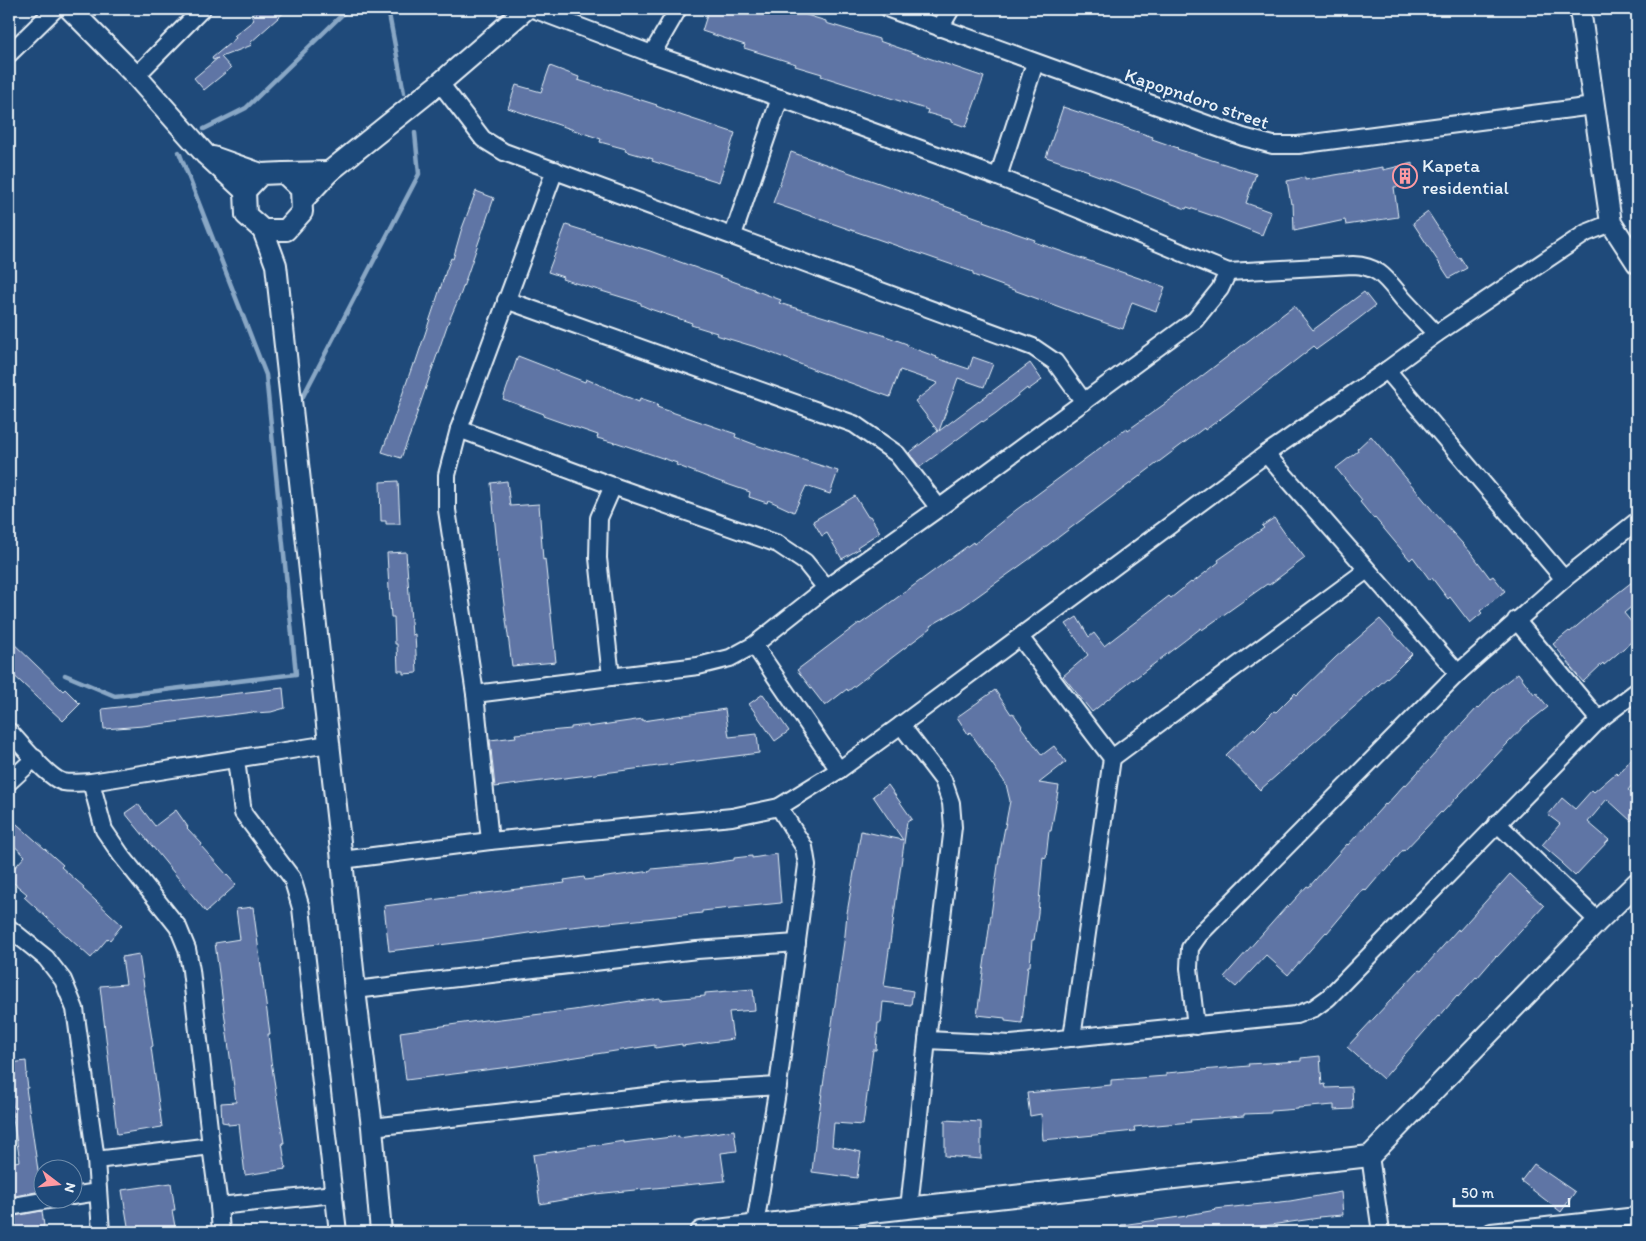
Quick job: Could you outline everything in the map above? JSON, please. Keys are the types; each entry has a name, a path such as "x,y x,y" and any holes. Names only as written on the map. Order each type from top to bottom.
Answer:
{"street":[{"path":"9,54 55,9"},
{"path":"70,9 136,76 206,155 245,191 246,215 263,230 276,265 355,990 372,1127 380,1232"},
{"path":"136,76 202,9"},
{"path":"302,201 329,172 440,83 526,9"},
{"path":"532,9 652,54 998,177 1228,272 1364,266 1375,269 1390,281 1402,298 1436,334"},
{"path":"652,54 678,9"},
{"name":"Kapopndoro street","path":"889,9 1243,137 1273,145 1298,145 1593,106"},
{"path":"940,28 951,9"},
{"path":"1580,9 1611,224 1637,263"},
{"path":"998,177 1035,63"},
{"path":"440,83 483,139 504,152 1033,347 1055,362 1084,402"},
{"path":"733,235 780,98"},
{"path":"206,155 261,174 329,172"},
{"path":"490,841 475,694 447,510 447,475 459,429 554,170"},
{"path":"276,265 286,230 302,212 301,189 284,173"},
{"path":"245,191 261,174"},
{"path":"342,860 490,841 732,817 779,807 839,770 1266,454 1436,334 1586,233 1611,224"},
{"path":"263,230 286,230"},
{"path":"475,694 698,666 730,658 754,646 826,588 939,508 1195,320 1220,289 1228,272"},
{"path":"506,300 854,424 897,454 939,508"},
{"path":"1387,370 1564,579"},
{"path":"459,429 612,486 778,544 805,562 826,588"},
{"path":"1266,454 1458,673"},
{"path":"611,677 598,558 599,518 612,486"},
{"path":"1196,1026 1188,968 1190,948 1199,935 1458,673 1564,579 1637,521"},
{"path":"1112,758 1367,570"},
{"path":"1516,620 1600,720"},
{"path":"1020,637 1112,758 1072,1038"},
{"path":"754,646 839,770"},
{"path":"927,1040 1011,1044 1296,1015 1314,1008 1328,998 1497,823 1600,720 1637,691"},
{"path":"901,725 943,780 951,803 953,827 909,1208"},
{"path":"9,731 35,758 42,769 63,782 91,782 329,744"},
{"path":"9,782 35,758"},
{"path":"236,760 243,813 292,878 301,908 338,1232"},
{"path":"91,782 104,830 121,855 178,927 187,950 191,970 210,1146 220,1206 221,1232"},
{"path":"755,1225 778,1086 807,865 804,847 779,807"},
{"path":"1497,823 1598,920"},
{"path":"702,1232 755,1225 810,1225 909,1208 1370,1156 1598,920 1637,883"},
{"path":"9,928 46,958 62,980 75,1009 96,1160 101,1232"},
{"path":"355,990 697,950 797,943"},
{"path":"372,1127 682,1092 778,1086"},
{"path":"96,1160 210,1146"},
{"path":"1370,1156 1381,1232"},
{"path":"82,1194 98,1192"},
{"path":"220,1206 334,1194"},
{"path":"9,1207 32,1203"},
{"path":"1491,1232 1637,1216"}],"building":[{"path":"260,9 288,9 250,43 252,45 221,57 231,68 204,90 194,78 218,58 213,60 212,58 236,38 234,36 254,20 251,16"},
{"path":"709,9 727,13 728,9 793,9 826,21 826,23 879,39 879,41 984,77 966,127 952,122 952,120 927,113 928,110 821,76 822,74 795,66 796,64 744,48 745,45 702,31"},
{"path":"550,66 579,77 578,80 657,105 683,116 735,133 719,182 652,161 653,159 625,151 626,149 600,142 601,139 508,108 516,85 541,92"},
{"path":"1063,107 1153,137 1152,139 1177,149 1256,174 1246,203 1271,212 1262,235 1046,157"},
{"path":"791,152 984,220 983,222 1035,240 1034,242 1165,287 1156,311 1132,302 1123,329 973,275 973,272 773,203"},
{"path":"1413,163 1414,185 1394,187 1398,217 1346,225 1345,220 1294,231 1293,203 1291,204 1287,181 1305,177 1305,180 1383,167 1383,170"},
{"path":"476,191 494,198 461,293 448,323 416,419 401,458 382,452 413,364 415,364 446,271 451,258 453,259"},
{"path":"1428,212 1458,258 1460,257 1467,268 1449,278 1413,223"},
{"path":"566,225 650,251 754,289 781,300 779,303 883,335 936,358 969,369 973,357 993,364 984,387 958,378 939,431 1030,363 1042,380 1028,390 1027,388 996,413 982,421 920,467 909,453 938,431 915,401 938,383 900,370 890,397 759,348 716,335 717,333 650,309 641,305 641,303 562,279 563,277 548,272"},
{"path":"1364,292 1375,306 1357,320 1317,349 1314,346 1227,414 1205,430 1204,428 1028,560 961,608 930,626 931,628 848,691 847,689 825,706 797,670 859,623 883,608 973,542 974,544 1016,510 1127,428 1128,430 1173,398 1294,306 1313,330"},
{"path":"518,356 585,382 586,379 639,402 640,398 658,404 657,407 736,434 735,437 759,446 838,471 830,494 806,486 794,512 768,500 767,503 749,497 750,492 676,465 677,463 615,442 597,438 598,435 543,416 544,414 503,399"},
{"path":"1371,436 1434,512 1472,554 1490,578 1493,576 1505,591 1480,611 1482,613 1470,623 1450,597 1448,599 1432,578 1430,580 1413,557 1410,560 1374,519 1360,502 1362,500 1336,468 1358,451 1357,449"},
{"path":"398,481 400,524 386,524 386,521 381,521 380,482"},
{"path":"507,481 510,506 539,504 543,560 545,559 556,662 512,666 499,566 491,483"},
{"path":"855,496 880,532 857,547 859,549 842,559 827,533 822,536 813,521"},
{"path":"1274,518 1305,558 1269,585 1267,584 1202,630 1201,628 1092,712 1063,676 1088,655 1066,624 1077,617 1089,637 1094,633 1104,646 1169,596 1171,598 1192,583 1219,562 1218,560 1264,528 1262,526"},
{"path":"406,552 412,635 415,634 417,673 403,674 403,671 398,671 394,617 391,617 387,553"},
{"path":"1637,578 1637,602 1624,613 1637,629 1637,637 1604,665 1603,663 1583,682 1553,644"},
{"path":"1380,619 1412,654 1260,790 1226,755 1295,693 1297,695 1336,657"},
{"path":"9,639 63,691 65,689 80,704 63,721 9,671"},
{"path":"1518,673 1534,694 1536,692 1548,707 1525,725 1442,813 1403,850 1386,871 1384,870 1366,891 1364,889 1288,975 1266,955 1236,987 1224,977 1287,906 1307,886 1309,887 1347,844 1405,786 1477,708"},
{"path":"283,688 285,708 271,712 253,712 104,729 102,709"},
{"path":"995,690 1042,755 1054,746 1066,762 1039,783 1059,786 1051,831 1049,831 1046,858 1043,857 1038,913 1034,940 1032,940 1030,966 1028,966 1022,1023 1005,1021 1005,1018 977,1015 999,858 1010,801 1006,784 970,732 968,734 957,717"},
{"path":"763,694 789,731 775,741 749,704"},
{"path":"725,709 729,737 757,734 759,753 495,787 490,740 516,737 515,734 571,729 571,727 588,725 588,727 643,719 643,721"},
{"path":"1637,752 1637,779 1628,790 1637,798 1637,814 1631,821 1607,799 1588,822 1609,840 1575,876 1542,845 1560,824 1548,815 1562,798 1575,809 1592,790 1594,792 1616,773 1618,775"},
{"path":"888,785 912,819 907,822 884,986 913,991 911,1005 883,1002 881,1023 878,1023 876,1050 873,1050 863,1125 834,1123 832,1146 861,1152 857,1178 812,1172 847,913 861,831 903,840 873,796"},
{"path":"138,804 155,826 176,810 187,828 202,844 201,846 236,885 206,912 125,813"},
{"path":"9,817 63,865 61,867 122,925 110,940 108,938 91,958 24,897 27,894 9,879 9,874 25,856 9,841"},
{"path":"777,854 781,903 562,928 389,951 384,906 565,883 564,880 584,877 585,880 651,871 651,869 706,864 734,860 734,858 752,856 752,858"},
{"path":"1510,874 1544,906 1477,978 1438,1016 1383,1079 1347,1047 1419,970 1421,971 1458,929 1459,931"},
{"path":"253,907 286,1169 245,1175 239,1124 228,1125 228,1123 222,1122 221,1103 236,1102 215,943 240,939 236,909"},
{"path":"139,954 153,1046 151,1047 162,1127 117,1134 100,986 126,984 122,957"},
{"path":"753,989 755,1010 729,1012 733,1039 682,1046 682,1044 655,1048 655,1045 517,1066 406,1080 400,1032 631,1001 705,996 705,993"},
{"path":"1320,1056 1322,1085 1325,1084 1326,1088 1352,1087 1353,1109 1334,1110 1334,1105 1298,1108 1271,1111 1271,1113 1244,1114 1244,1116 1134,1127 1135,1131 1043,1140 1041,1114 1030,1116 1027,1093 1111,1085 1111,1080 1166,1076 1166,1073 1249,1066 1248,1064 1301,1061 1301,1058"},
{"path":"26,1061 28,1088 26,1088 36,1158 32,1158 32,1193 9,1197 9,1163 20,1161 11,1107 13,1107 9,1084 9,1067 11,1063"},
{"path":"945,1120 981,1122 981,1159 945,1156"},
{"path":"734,1130 737,1151 721,1153 725,1181 595,1194 540,1204 533,1155 624,1141 624,1143 679,1136 679,1138"},
{"path":"1534,1164 1575,1192 1561,1212 1521,1181"},
{"path":"171,1183 175,1210 172,1210 176,1232 129,1232 122,1190"},
{"path":"1341,1192 1343,1215 1222,1232 1122,1232 1121,1225 1187,1216 1215,1209 1290,1201"},
{"path":"42,1211 44,1226 9,1230 9,1217"}],"waterway":[{"path":"204,129 246,108 348,9"},
{"path":"388,9 404,93"},
{"path":"299,404 419,174 415,133"},
{"path":"65,675 115,696 296,674 266,375 179,152"}],"place":[{"name":"Kapeta residential","path":"1405,176"}]}
